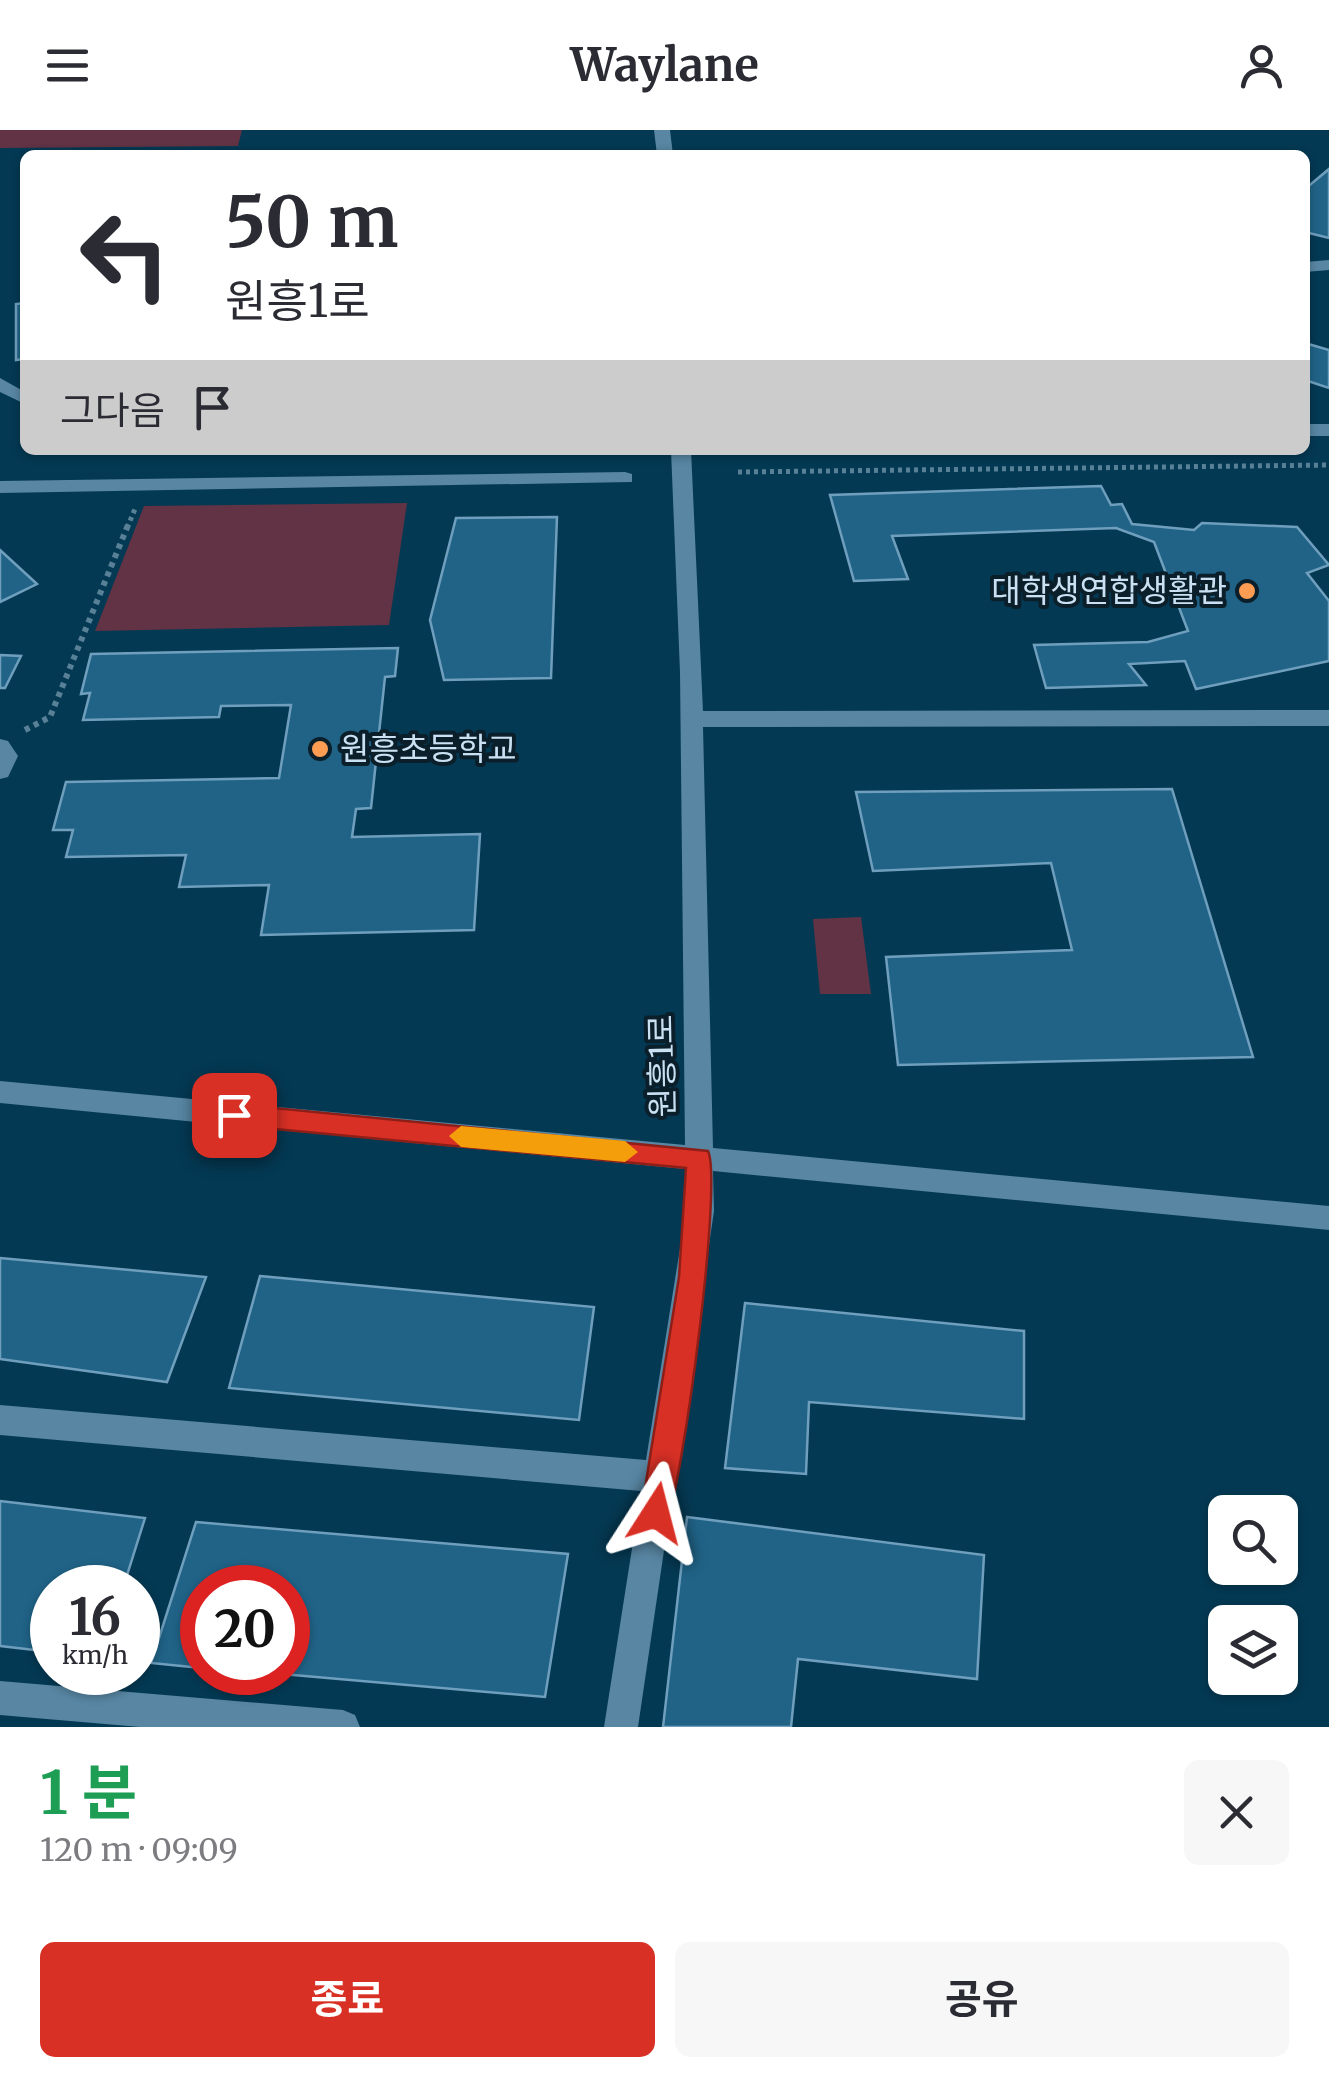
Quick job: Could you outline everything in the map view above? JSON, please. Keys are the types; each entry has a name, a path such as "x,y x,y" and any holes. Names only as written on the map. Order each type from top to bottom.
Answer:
{"street":[{"name":"원흥1로","path":"0,1092 699,1158 692,719 680,455"},
{"path":"0,487 625,478"},
{"path":"692,719 1329,718"},
{"path":"0,771 10,740"},
{"path":"622,1727 693,1277 700,1210 699,1158 1329,1218"},
{"path":"0,1420 661,1477"},
{"path":"0,1698 343,1727"}],"path":[{"path":"738,472 1329,465"},
{"path":"10,740 50,717 145,483"}],"shaded area":[{"path":"0,130 242,130 238,146 0,148"},
{"path":"407,503 389,625 95,631 144,506"},
{"path":"861,917 871,994 820,994 813,919"}],"building":[{"path":"1329,169 1329,238 1310,233 1310,185"},
{"path":"16,304 20,304 20,360 16,360"},
{"path":"1310,344 1329,350 1329,388 1310,382"},
{"name":"대학생연합생활관","path":"1101,486 1111,505 1122,504 1132,524 1194,530 1202,523 1297,527 1329,565 1307,573 1329,601 1329,661 1196,689 1185,661 1129,664 1146,685 1046,688 1034,645 1148,642 1188,631 1154,542 1116,528 892,536 908,579 854,581 830,495"},
{"path":"557,517 551,678 444,680 430,620 456,518"},
{"path":"0,550 37,584 0,602"},
{"path":"398,648 395,676 385,677 371,808 356,809 352,837 480,834 474,930 261,935 269,885 179,887 186,855 66,857 73,830 53,830 66,782 279,778 291,705 221,706 219,717 83,720 90,693 81,694 91,654"},
{"path":"0,655 21,656 5,688 0,688"},
{"path":"1172,789 1253,1057 898,1065 886,957 1072,950 1051,863 873,871 856,792"},
{"path":"0,1258 206,1277 167,1382 0,1359"},
{"path":"260,1276 594,1307 579,1420 229,1388"},
{"path":"745,1303 1024,1331 1024,1419 809,1402 806,1474 725,1468"},
{"path":"0,1501 145,1518 130,1565 30,1565 30,1649 0,1646"},
{"path":"687,1517 984,1555 977,1679 798,1659 791,1727 663,1727"},
{"path":"196,1522 568,1554 545,1697 310,1676 310,1565 182,1565"},
{"path":"180,1572 180,1666 160,1664 160,1635"}],"slow traffic":[{"path":"461,1136 625,1152"}],"place":[{"name":"대학생연합생활관","path":"1247,591"},
{"name":"원흥초등학교","path":"320,749"}],"route":[{"path":"234,1115 699,1158 700,1210 693,1277 656,1513"}]}
